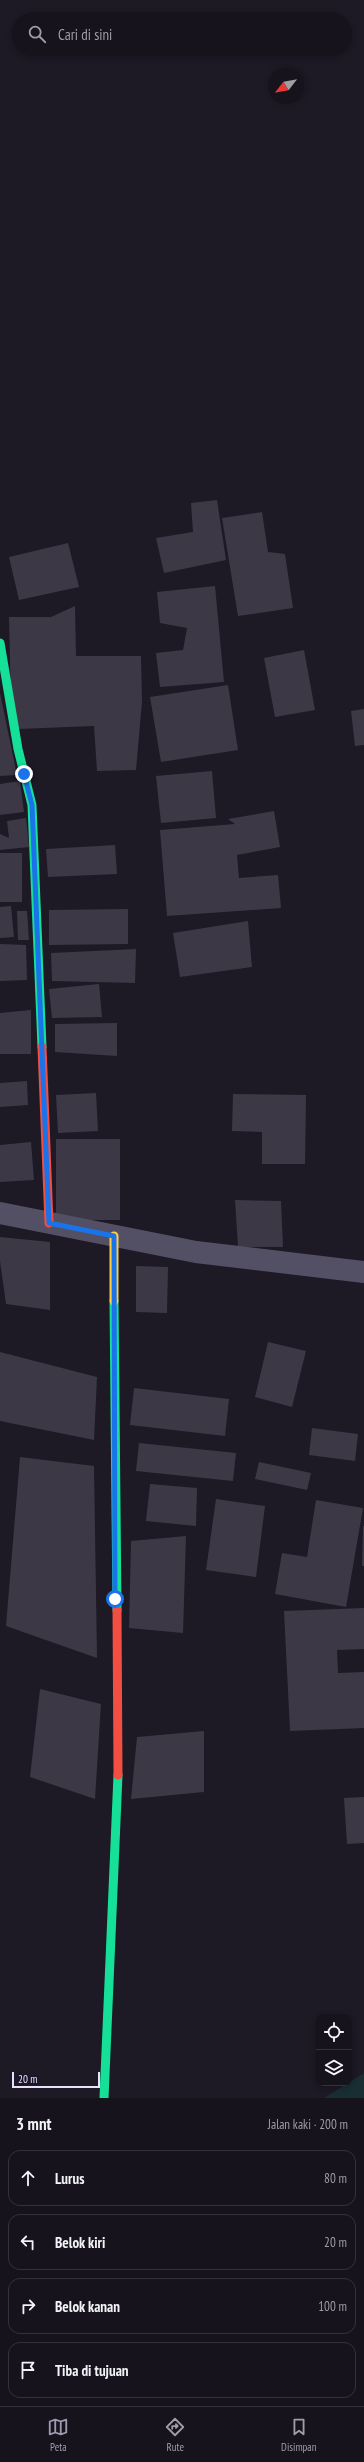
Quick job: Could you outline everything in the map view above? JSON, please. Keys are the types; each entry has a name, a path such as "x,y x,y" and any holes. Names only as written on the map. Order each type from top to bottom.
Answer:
{"street":[{"path":"0,643 18,749 32,805 49,1223"},
{"path":"0,1213 196,1252 364,1272"},
{"path":"104,2098 118,1802 114,1236"}],"green space":[{"path":"364,2073 364,2098 324,2098 343,2086 352,2086 352,2080"}],"building":[{"path":"217,500 226,560 164,573 156,538 193,532 191,503"},
{"path":"262,512 268,552 285,554 293,608 238,616 222,518"},
{"path":"68,543 79,587 19,600 9,557"},
{"path":"215,586 224,682 160,687 156,653 183,650 187,628 160,623 157,592"},
{"path":"75,606 76,656 141,656 142,702 136,770 97,771 94,726 18,729 11,703 9,617 51,617"},
{"path":"304,650 315,710 275,717 264,658"},
{"path":"228,685 238,750 161,762 150,697"},
{"path":"0,693 17,775 0,776"},
{"path":"364,709 364,745 355,746 351,711"},
{"path":"212,771 216,818 161,823 156,776"},
{"path":"20,781 24,812 0,815 0,784"},
{"path":"274,811 280,847 237,855 239,878 278,875 281,908 167,916 160,830 235,824 228,819"},
{"path":"26,818 29,847 0,850 0,834 9,838 7,821"},
{"path":"115,845 117,874 48,877 46,849"},
{"path":"0,853 22,853 22,902 0,902"},
{"path":"11,906 14,937 0,938 0,907"},
{"path":"128,909 128,944 49,945 49,910"},
{"path":"17,911 27,911 29,940 18,940"},
{"path":"248,921 252,967 180,977 173,933"},
{"path":"0,944 26,945 27,980 0,981"},
{"path":"136,949 135,983 52,981 51,953"},
{"path":"99,984 102,1017 52,1018 49,989"},
{"path":"31,1010 31,1054 0,1054 0,1013"},
{"path":"117,1023 117,1056 55,1052 55,1024"},
{"path":"27,1081 28,1105 0,1107 0,1083"},
{"path":"96,1093 98,1131 58,1133 56,1095"},
{"path":"233,1094 306,1095 305,1164 262,1164 262,1132 232,1131"},
{"path":"56,1139 120,1139 120,1220 56,1220"},
{"path":"31,1142 34,1180 0,1182 0,1145"},
{"path":"235,1200 281,1201 283,1247 238,1247"},
{"path":"0,1237 50,1242 50,1310 6,1304 0,1261"},
{"path":"136,1266 168,1267 167,1313 136,1312"},
{"path":"268,1342 306,1351 292,1407 255,1397"},
{"path":"0,1352 97,1377 94,1440 0,1421"},
{"path":"134,1388 229,1399 225,1436 130,1425"},
{"path":"312,1428 358,1434 355,1461 309,1455"},
{"path":"139,1443 236,1453 233,1481 136,1471"},
{"path":"20,1457 94,1466 97,1658 6,1626"},
{"path":"259,1462 311,1473 307,1490 255,1479"},
{"path":"150,1484 197,1488 196,1526 146,1521"},
{"path":"216,1499 265,1506 256,1577 206,1570"},
{"path":"316,1500 363,1508 346,1607 275,1594 282,1553 307,1557"},
{"path":"363,1526 364,1566 362,1566"},
{"path":"186,1536 183,1633 129,1628 131,1541"},
{"path":"364,1608 364,1649 337,1650 338,1673 364,1672 364,1728 290,1731 284,1611"},
{"path":"40,1689 101,1704 95,1799 30,1777"},
{"path":"204,1731 204,1792 131,1799 137,1737"},
{"path":"364,1797 364,1843 347,1844 344,1798"}],"traffic: fast":[{"path":"0,643 18,749 32,805 42,1047"},
{"path":"114,1301 117,1610"},
{"path":"104,2098 118,1775"}],"traffic: slow":[{"path":"114,1236 114,1301"}],"traffic: jam":[{"path":"42,1047 49,1223"},
{"path":"117,1610 118,1775"}],"route":[{"path":"24,774 32,805 32,846 49,1223 114,1236 116,1396 115,1599"}]}
